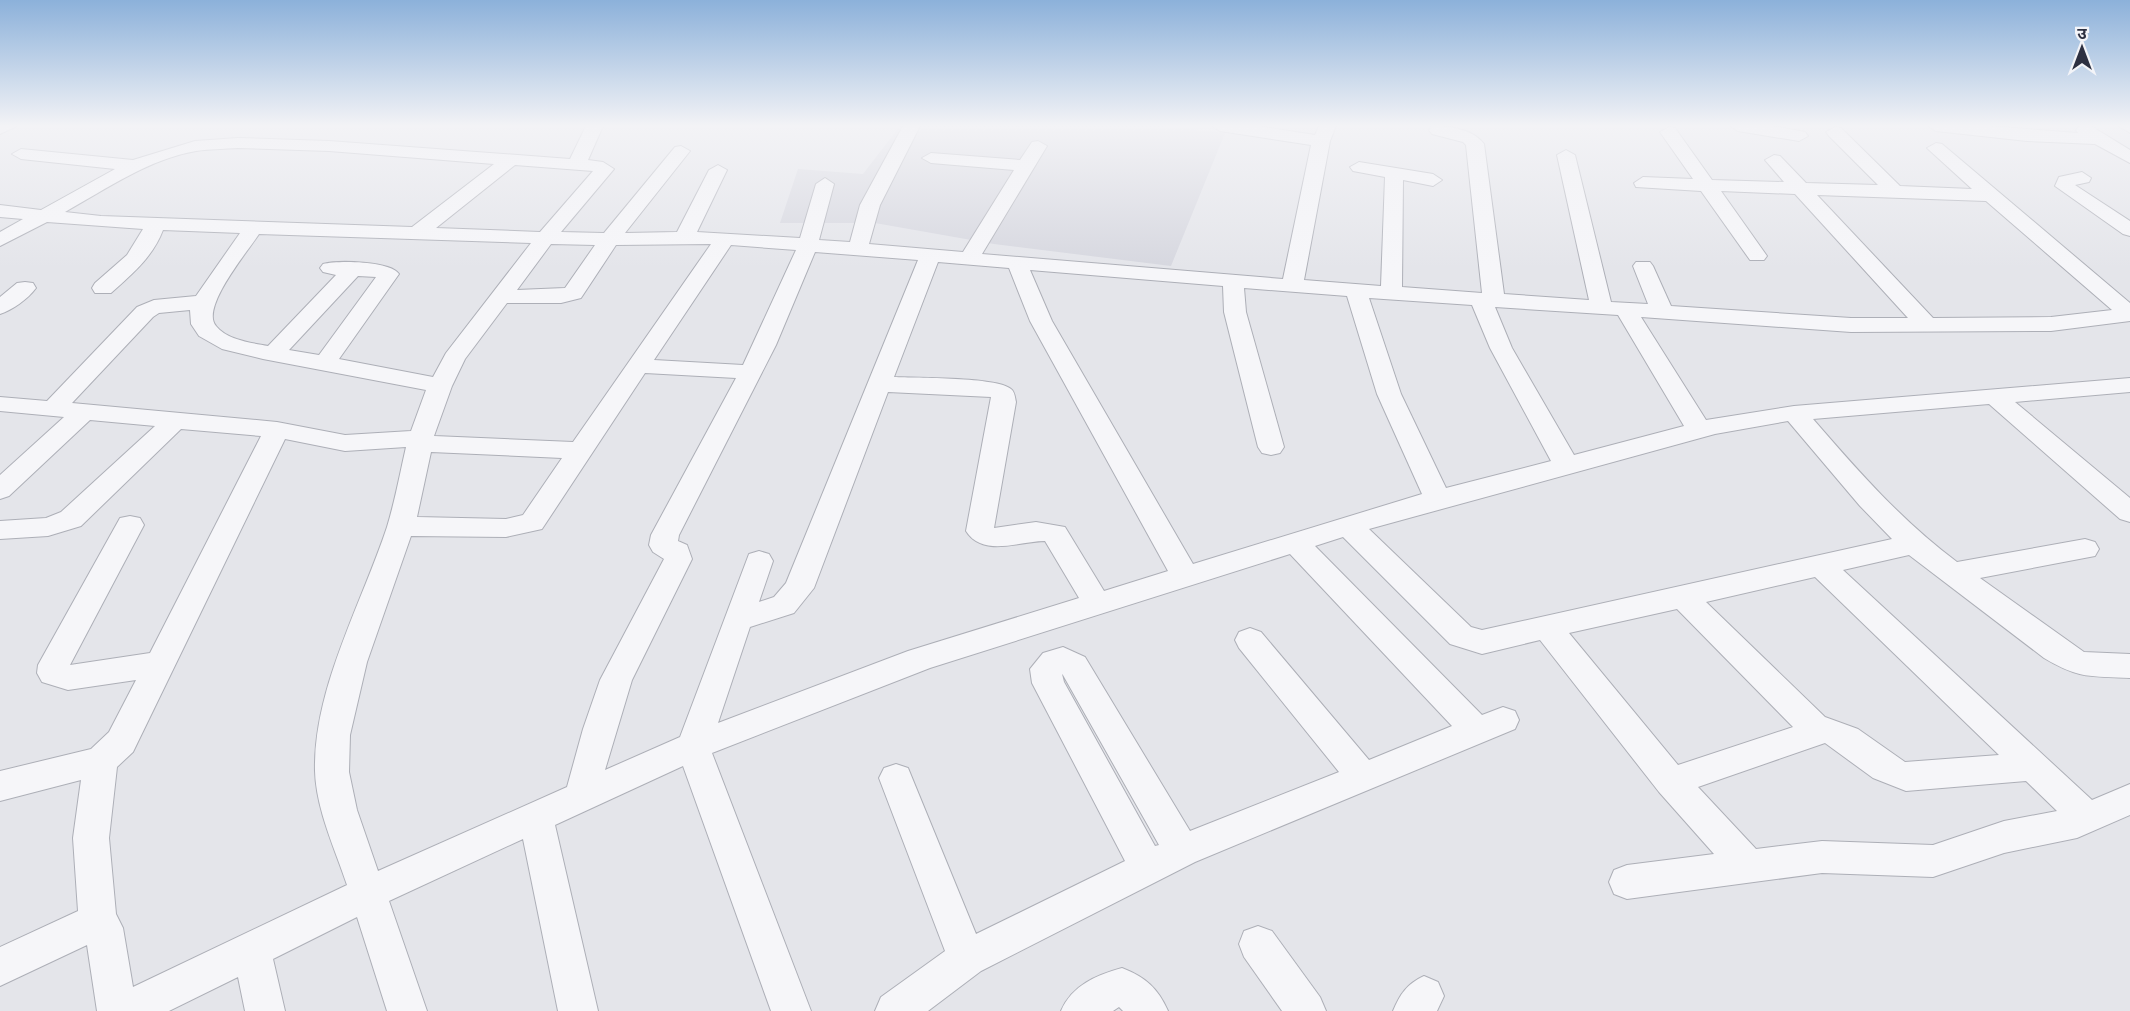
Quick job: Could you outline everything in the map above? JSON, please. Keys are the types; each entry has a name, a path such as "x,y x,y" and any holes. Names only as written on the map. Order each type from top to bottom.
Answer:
{"street":[{"path":"0,240 122,173"},
{"path":"417,234 494,173"},
{"path":"407,1011 340,810 332,772 334,735 351,662 401,526 421,440 440,386 454,358 545,238 603,173"},
{"path":"502,296 570,295 610,238 663,173"},
{"path":"684,238 716,173"},
{"path":"858,249 870,205 887,173"},
{"path":"969,258 1022,173"},
{"path":"1292,286 1316,173"},
{"path":"1391,293 1394,173"},
{"path":"1395,173 1433,180"},
{"path":"1477,173 1487,300 1501,348 1566,464"},
{"path":"1570,173 1602,309"},
{"path":"1696,173 1757,256"},
{"path":"1786,173 1927,325"},
{"path":"1876,173 1895,192"},
{"path":"1965,173 2130,314"},
{"path":"2082,178 2066,181 2064,186 2130,230"},
{"path":"1643,183 1991,195"},
{"path":"582,796 600,722 609,696 622,664 678,559 676,552 663,545 664,535 750,372 808,245 825,184"},
{"path":"0,211 155,224 253,228 545,238 725,238 1292,286 1851,326 2051,324 2130,314"},
{"path":"103,288 143,253 150,241 155,224"},
{"path":"253,228 203,302 200,310 202,323 211,334 229,343 440,386"},
{"path":"401,526 521,526 539,515 725,238"},
{"path":"738,620 784,605 795,595 930,255"},
{"path":"1017,262 1041,321 1186,577"},
{"path":"1643,266 1663,313"},
{"path":"274,353 341,269 389,274 325,363"},
{"path":"1233,281 1235,312 1270,447"},
{"path":"0,307 25,288"},
{"path":"1356,291 1389,394 1438,499"},
{"path":"52,410 145,312 154,307 203,302"},
{"path":"1626,311 1699,430"},
{"path":"639,366 750,372"},
{"path":"879,384 990,388 1002,393 1004,402 980,531 991,537 1041,530 1055,534 1097,604"},
{"path":"127,1011 368,893 693,746 919,659 1438,499 1699,430 1794,413 2130,385"},
{"path":"1995,397 2130,513"},
{"path":"0,404 277,430 345,442 421,440 582,451"},
{"path":"0,490 83,413"},
{"path":"1794,413 1869,500 1914,544 1952,573 2069,659 2090,666 2130,666"},
{"path":"0,530 48,527 70,519 81,512 175,421"},
{"path":"0,786 101,761 121,742 277,430"},
{"path":"130,525 54,665 53,673 68,678 159,664"},
{"path":"1349,526 1467,640 1491,642 1547,627 1914,544"},
{"path":"895,1011 967,958 1182,851 1490,725 1295,542"},
{"path":"1952,573 2085,549"},
{"path":"759,561 693,746 791,1011"},
{"path":"1820,565 2089,819"},
{"path":"1682,596 1818,731"},
{"path":"1547,627 1671,782 1749,866"},
{"path":"1250,640 1364,777"},
{"path":"1148,868 1048,683 1046,669 1054,661 1063,659 1074,666 1182,851"},
{"path":"1671,782 1818,731 1833,731 1842,735 1890,770 1906,777 2031,766"},
{"path":"98,924 91,838 101,761"},
{"path":"896,778 967,958"},
{"path":"1627,882 1822,856 1933,861 1993,840 2061,827 2089,819 2130,799"},
{"path":"536,816 579,1011"},
{"path":"0,967 84,927 98,924 104,928 117,1011"},
{"path":"1258,944 1306,1011"},
{"path":"252,950 265,1011"},
{"path":"1081,1011 1106,992 1122,987 1134,994 1148,1011"}],"shaded area":[{"path":"797,173 1209,173 1171,266 994,244 875,223 780,223"}]}
